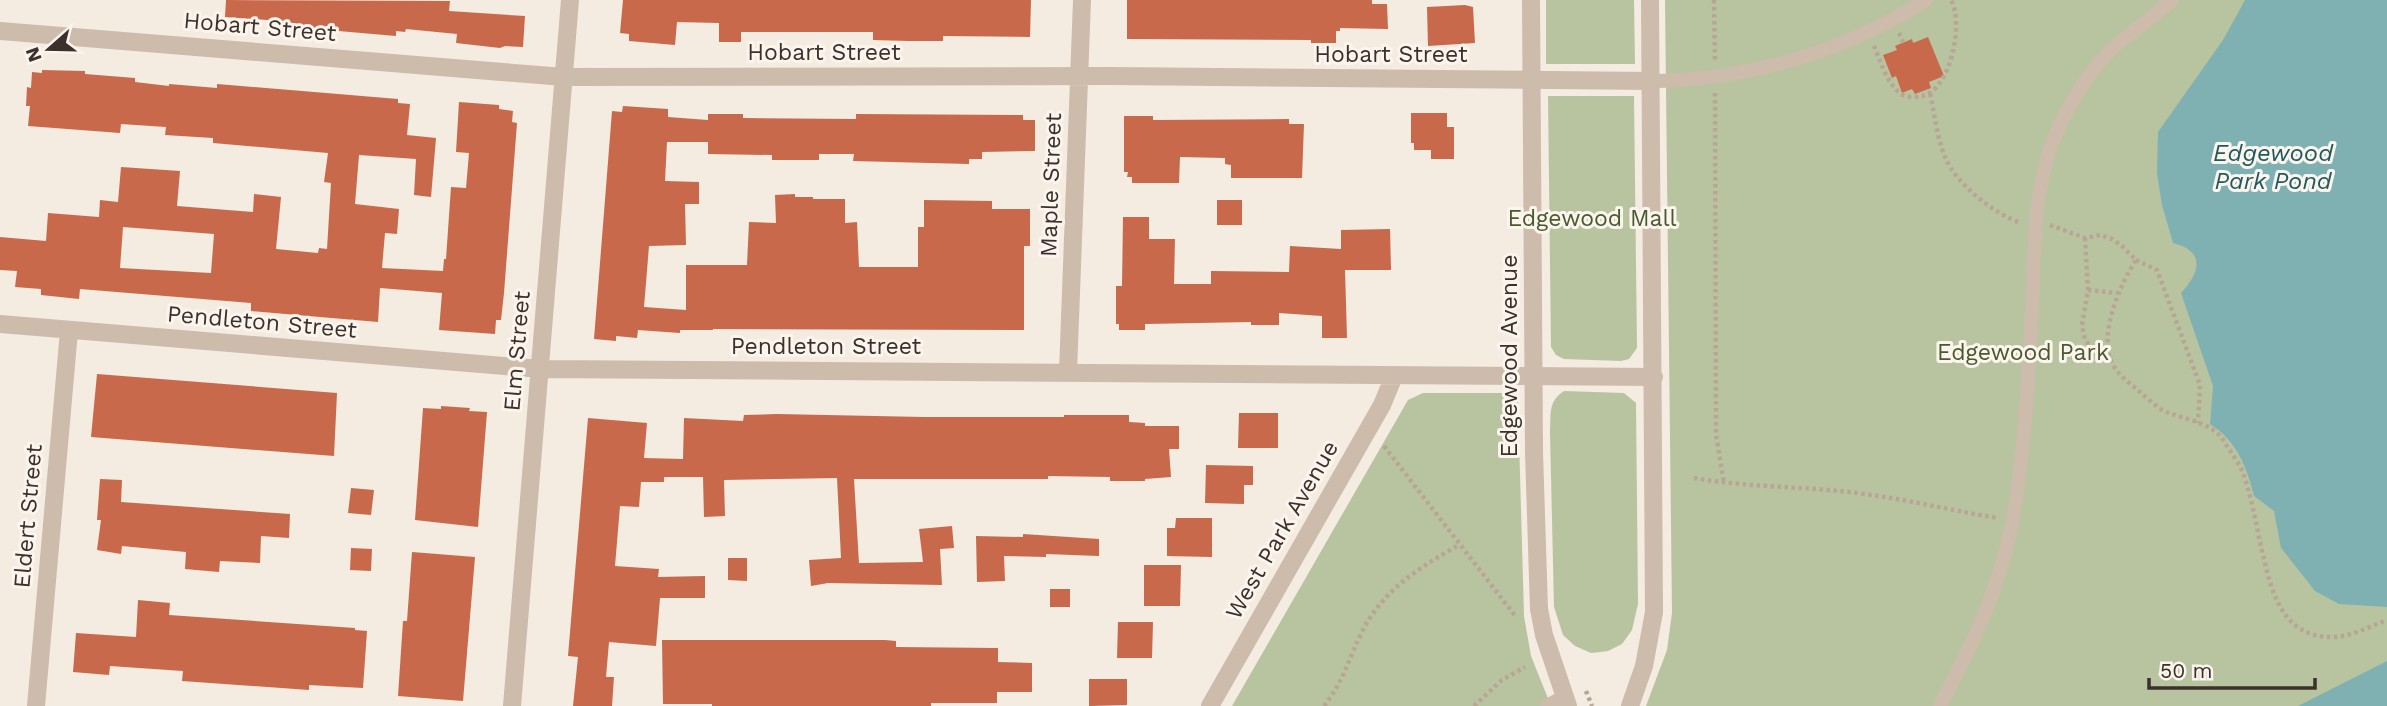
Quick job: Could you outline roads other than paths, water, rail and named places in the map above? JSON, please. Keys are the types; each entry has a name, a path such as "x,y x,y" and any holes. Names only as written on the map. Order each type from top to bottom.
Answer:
{"street":[{"name":"Elm Street","path":"512,706 570,0"},
{"name":"Maple Street","path":"1068,372 1082,0"},
{"name":"Edgewood Avenue","path":"1531,0 1536,548 1539,609 1544,635 1567,701"},
{"path":"1630,706 1644,666 1654,612 1650,0"},
{"path":"1650,81 1715,76 1774,64 1815,52 1868,31 1926,0"},
{"path":"1940,706 1995,586 2012,520 2026,408 2037,223 2046,160 2056,131 2088,76 2109,51 2172,0"},
{"name":"Hobart Street","path":"0,30 564,77 1079,76 1650,81"},
{"name":"Pendleton Street","path":"0,324 541,369 1654,377"},
{"name":"Eldert Street","path":"36,706 69,331"},
{"name":"West Park Avenue","path":"1210,706 1382,405 1394,376"},
{"path":"1547,706 1567,701"}],"water":[{"name":"Edgewood Park Pond","path":"2245,0 2387,0 2387,607 2339,604 2315,591 2281,548 2274,511 2254,496 2244,465 2234,446 2210,424 2213,386 2181,293 2192,278 2197,264 2191,251 2173,243 2162,205 2157,173 2158,132 2223,40"},
{"path":"2387,661 2387,706 2298,706"}],"park label":[{"name":"Edgewood Mall","path":"1592,218"},
{"name":"Edgewood Park","path":"2023,352"}]}
